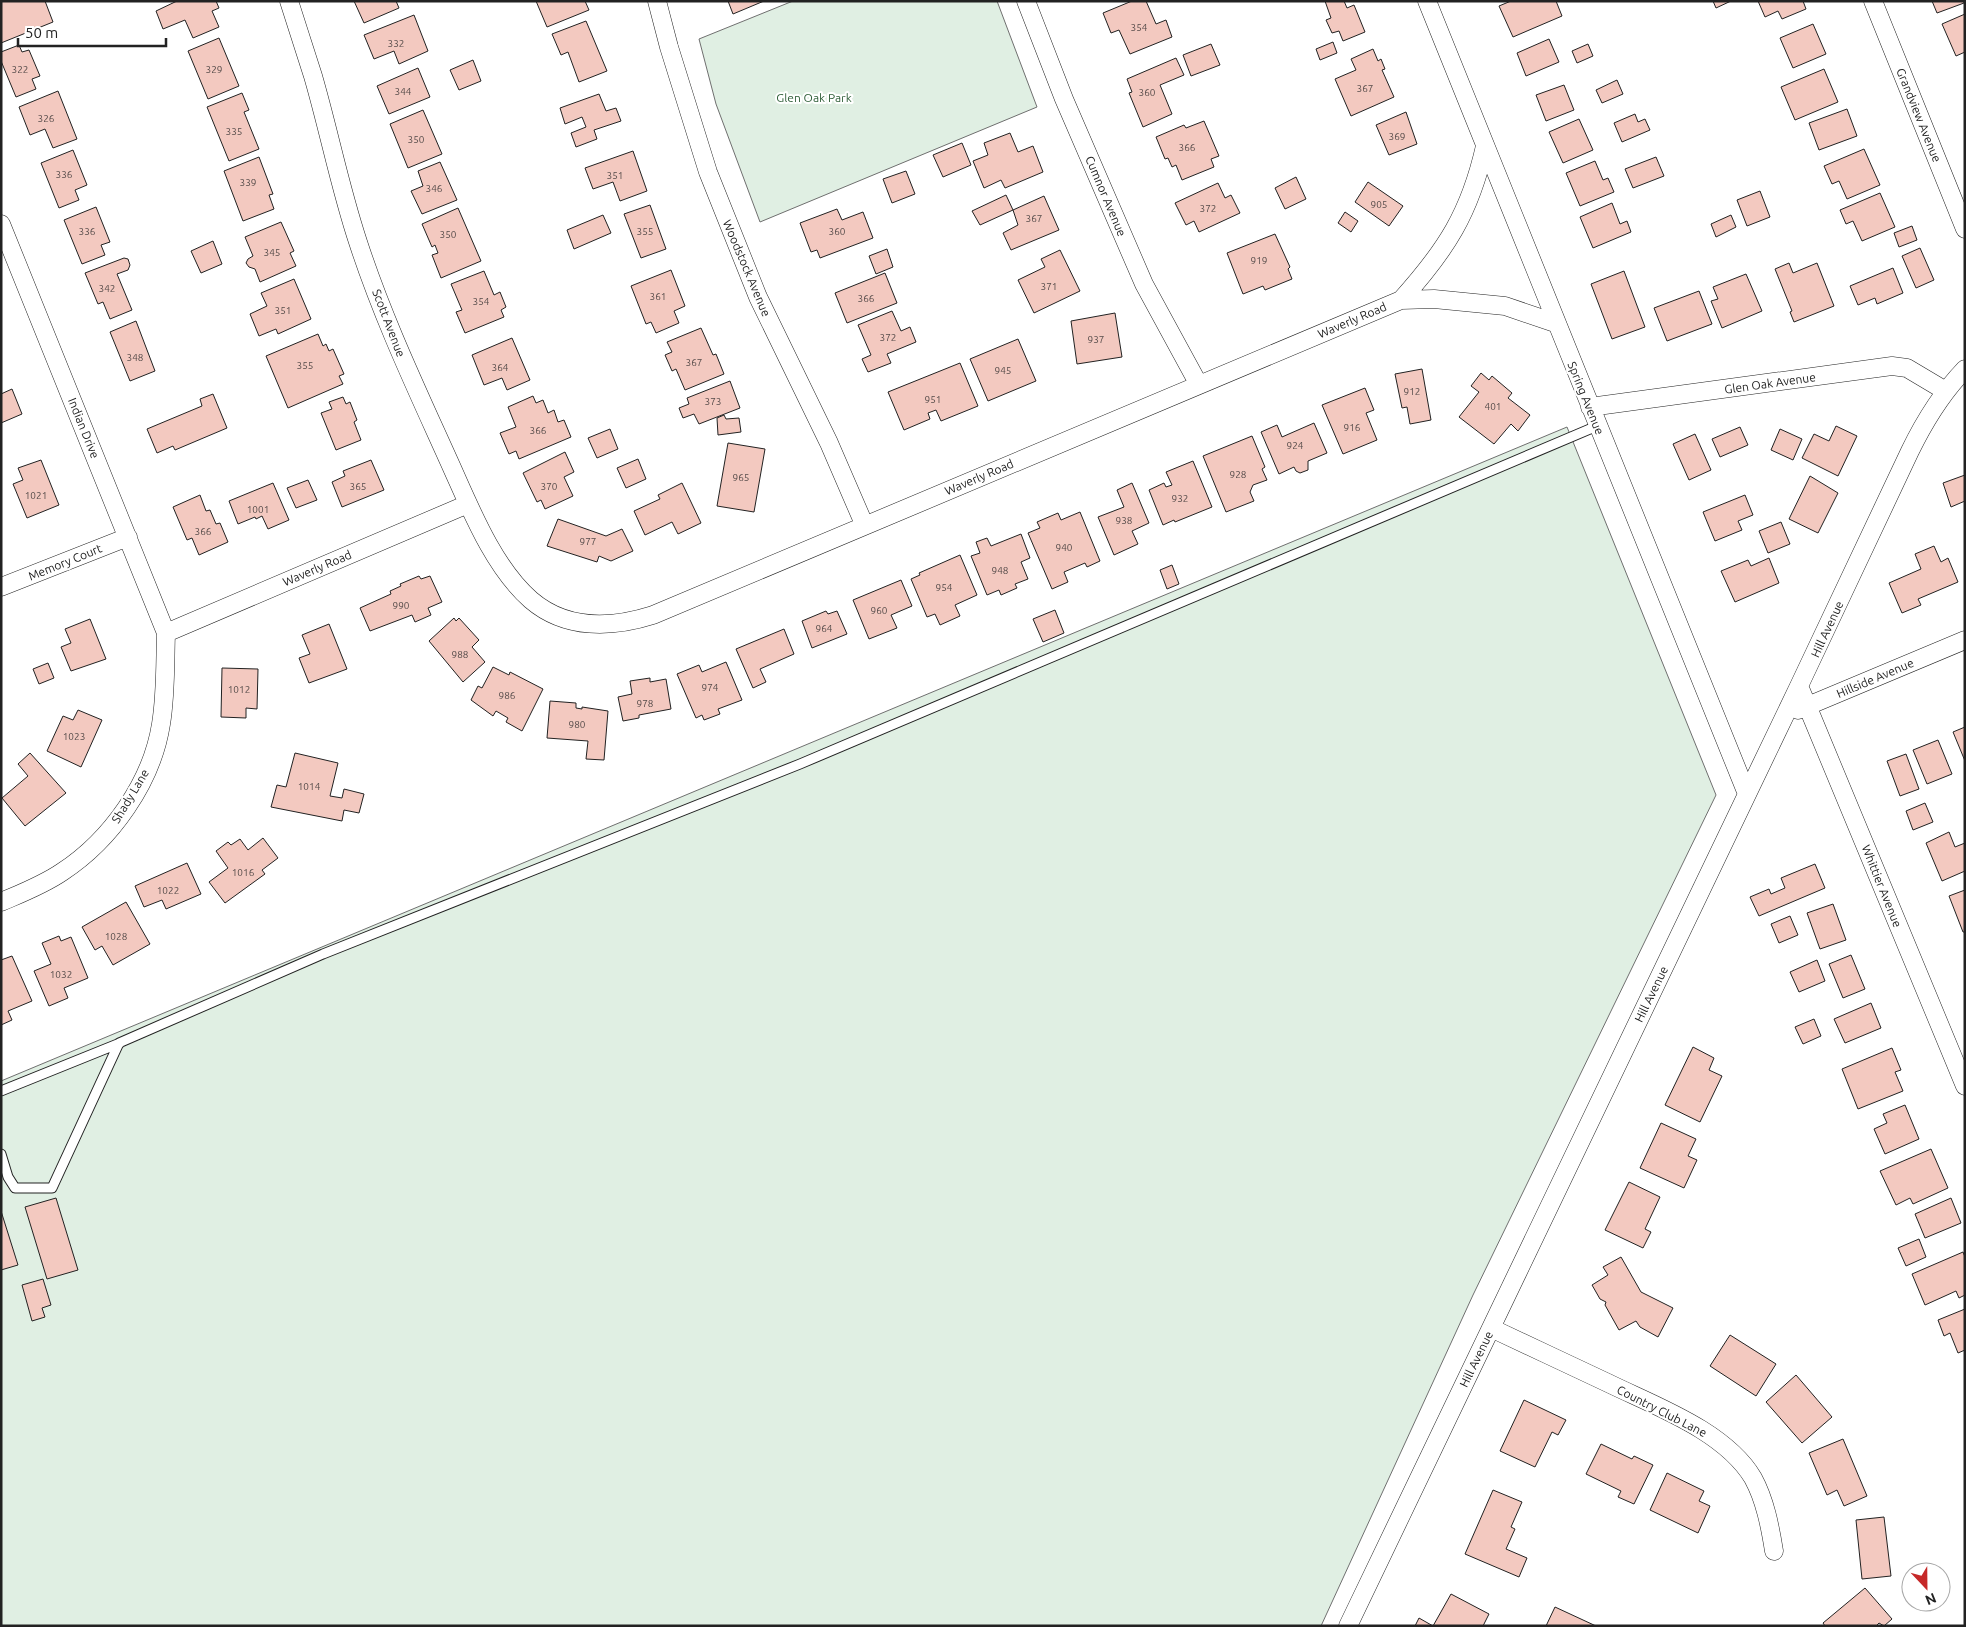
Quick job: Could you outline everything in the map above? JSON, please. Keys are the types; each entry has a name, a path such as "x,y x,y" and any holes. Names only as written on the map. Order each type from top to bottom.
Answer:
{"street":[{"name":"Scott Avenue","path":"289,1 313,76 358,243 406,367 468,504 499,561 514,583 531,600 552,614"},
{"name":"Woodstock Avenue","path":"657,1 676,72 712,181 758,297 830,444 864,524"},
{"name":"Cumnor Avenue","path":"1026,1 1064,98 1141,276 1199,385"},
{"name":"Spring Avenue","path":"1427,1 1555,323 1747,794"},
{"name":"Grandview Avenue","path":"1873,1 1965,230"},
{"name":"Waverly Road","path":"1401,300 1430,268 1450,238 1477,181 1485,146"},
{"name":"Indian Drive","path":"1,224 166,633"},
{"name":"Waverly Road","path":"552,614 573,621 596,624 616,625 635,621 1401,300 1434,298 1505,306 1555,323"},
{"name":"Glen Oak Avenue","path":"1590,407 1892,366 1907,368 1919,373 1944,390"},
{"name":"Hill Avenue","path":"1348,1626 1786,715 1926,419 1944,390 1965,369"},
{"name":"Waverly Road","path":"166,633 468,504"},
{"name":"Memory Court","path":"1,587 128,536"},
{"name":"Shady Lane","path":"1,902 43,884 84,855 119,818 136,791 151,760 161,725 165,685 166,633"},
{"name":"Hillside Avenue","path":"1786,715 1965,640"},
{"name":"Whittier Avenue","path":"1799,686 1965,1086"},
{"name":"Country Club Lane","path":"1491,1328 1670,1413 1714,1439 1736,1457 1752,1477 1769,1523 1774,1551"}],"lane":[{"path":"1,1091 120,1043 323,954 800,764 1597,426"},
{"path":"1,1154 8,1177 15,1188 52,1188 120,1043"}],"green space":[{"name":"Glen Oak Park","path":"793,1 997,1 1037,107 760,222 716,104 699,39"},
{"path":"1567,427 1716,795 1473,1295 1321,1626 1,1626 1,1081"}],"building":[{"path":"1,1 45,1 53,22 1,43"},
{"path":"177,1 216,1 219,8 212,11 219,27 193,38 185,20 163,29 156,11"},
{"path":"354,1 396,1 399,8 364,23"},
{"path":"536,1 585,1 589,10 547,27"},
{"path":"728,1 764,1 733,14"},
{"path":"1132,1 1146,1 1156,24 1166,20 1172,37 1130,54 1119,30 1111,33 1103,13"},
{"path":"1325,1 1344,1 1347,8 1354,5 1365,32 1343,41 1339,31 1332,33 1326,20 1331,18"},
{"path":"1511,1 1556,1 1562,16 1513,37 1499,6"},
{"path":"1713,1 1731,1 1716,8"},
{"path":"1758,1 1803,1 1806,9 1782,19 1778,11 1765,17"},
{"path":"1932,1 1964,1 1964,3 1937,13"},
{"path":"1965,14 1965,52 1956,56 1942,24"},
{"path":"414,15 428,51 399,64 394,51 374,59 364,35"},
{"path":"586,21 607,71 579,82 568,52 561,55 552,34"},
{"path":"1813,24 1826,54 1793,68 1780,38"},
{"path":"219,38 239,86 208,99 188,51"},
{"path":"1549,39 1559,62 1526,76 1517,53"},
{"path":"1333,42 1337,53 1320,60 1316,49"},
{"path":"1211,44 1220,65 1191,76 1183,55"},
{"path":"1588,44 1593,56 1577,63 1572,51"},
{"path":"19,45 22,52 29,50 40,76 32,79 36,89 16,97 1,61 1,52"},
{"path":"1373,49 1378,61 1381,59 1385,69 1382,70 1394,97 1351,116 1335,79 1356,70 1351,59"},
{"path":"1176,58 1184,75 1160,85 1172,114 1143,127 1129,93 1132,92 1127,79"},
{"path":"473,60 481,81 459,90 450,70"},
{"path":"418,68 430,97 389,114 377,86"},
{"path":"1824,69 1838,102 1795,120 1781,87"},
{"path":"1617,80 1623,94 1602,103 1596,90"},
{"path":"1564,85 1574,110 1546,121 1536,95"},
{"path":"58,91 77,139 53,148 45,129 30,135 19,107"},
{"path":"242,93 249,110 244,112 259,149 229,161 207,107"},
{"path":"599,94 606,111 616,108 621,121 594,130 597,139 576,147 571,133 586,127 582,117 565,124 560,108"},
{"path":"1847,109 1857,136 1819,150 1809,123"},
{"path":"423,110 442,154 408,168 390,124"},
{"path":"1406,112 1417,144 1389,155 1376,125"},
{"path":"1635,114 1638,122 1645,119 1650,130 1622,142 1614,123"},
{"path":"1579,119 1593,150 1563,163 1549,132"},
{"path":"1204,121 1219,156 1211,159 1214,167 1182,180 1176,165 1172,167 1168,158 1165,159 1156,137 1184,125 1186,128"},
{"path":"1010,133 1018,152 1033,146 1043,172 1005,188 1001,180 984,188 973,161 988,155 984,143"},
{"path":"962,143 971,165 943,177 933,155"},
{"path":"1864,149 1880,185 1847,199 1839,181 1832,184 1824,166"},
{"path":"73,150 87,185 75,190 79,200 59,208 41,163"},
{"path":"633,151 647,191 620,201 613,182 593,189 585,168"},
{"path":"259,157 273,194 269,195 274,209 243,221 224,171"},
{"path":"1656,157 1664,176 1633,188 1625,169"},
{"path":"1595,161 1603,180 1608,178 1614,192 1580,206 1566,173"},
{"path":"440,162 457,200 422,214 411,191 423,186 418,171"},
{"path":"906,171 915,194 892,203 883,179"},
{"path":"1296,177 1306,199 1285,209 1275,188"},
{"path":"1368,182 1403,206 1389,226 1355,202"},
{"path":"1218,183 1225,198 1231,195 1240,213 1199,232 1194,221 1186,225 1175,203"},
{"path":"1760,191 1770,217 1747,226 1737,200"},
{"path":"1880,193 1895,227 1862,241 1853,221 1846,224 1840,210"},
{"path":"1006,195 1013,210 980,225 972,211"},
{"path":"1044,196 1059,230 1011,250 1003,233 1018,225 1013,210"},
{"path":"1612,203 1620,224 1627,221 1631,232 1593,248 1580,217"},
{"path":"650,205 666,249 641,258 624,214"},
{"path":"96,207 110,242 101,245 105,255 82,264 64,220"},
{"path":"458,208 481,261 441,278 432,255 438,253 435,245 432,247 422,224"},
{"path":"837,209 842,220 863,212 873,238 820,258 817,250 811,252 800,223"},
{"path":"1345,212 1358,221 1351,232 1338,223"},
{"path":"603,215 611,233 574,249 567,230"},
{"path":"1731,215 1736,227 1716,237 1711,224"},
{"path":"281,222 294,251 290,253 296,266 260,282 255,269 249,267 246,263 253,256 245,237"},
{"path":"1912,226 1917,240 1899,247 1894,233"},
{"path":"1275,234 1290,267 1288,269 1292,279 1265,290 1263,286 1243,294 1227,253"},
{"path":"213,241 222,264 201,273 191,251"},
{"path":"1920,248 1934,280 1916,288 1902,256"},
{"path":"887,249 893,267 876,274 869,256"},
{"path":"1060,250 1080,291 1034,313 1018,280 1045,267 1041,259"},
{"path":"124,258 128,259 130,265 128,270 117,274 132,310 110,319 103,302 98,304 85,273"},
{"path":"1789,263 1793,273 1817,263 1834,306 1794,322 1790,312 1792,311 1775,269"},
{"path":"1893,268 1903,293 1877,304 1875,298 1858,305 1850,286"},
{"path":"671,270 685,306 674,311 679,323 656,333 651,322 646,324 631,286"},
{"path":"484,271 494,295 500,292 506,307 501,310 504,317 465,333 456,312 462,310 451,284"},
{"path":"1624,271 1645,327 1612,339 1591,284"},
{"path":"885,273 897,303 847,323 835,293"},
{"path":"1746,274 1762,311 1722,328 1711,301 1718,299 1713,287"},
{"path":"294,279 311,319 278,334 276,329 259,336 250,314 267,306 261,293"},
{"path":"1699,291 1712,324 1667,341 1654,308"},
{"path":"892,311 901,331 910,327 916,342 887,354 891,363 868,372 862,359 871,355 858,325"},
{"path":"1115,313 1122,357 1077,364 1071,321"},
{"path":"136,321 155,371 130,381 110,332"},
{"path":"701,328 713,355 716,354 724,374 685,390 676,369 672,371 665,355 672,352 667,342"},
{"path":"318,334 323,346 326,344 329,351 333,349 344,374 339,376 343,384 288,408 266,356"},
{"path":"512,338 530,380 507,390 502,378 484,385 472,355"},
{"path":"1018,339 1036,381 988,401 970,359"},
{"path":"960,363 978,406 941,421 936,410 928,413 930,419 904,430 888,392"},
{"path":"1422,369 1431,420 1410,424 1407,407 1402,408 1395,374"},
{"path":"1481,373 1489,380 1492,376 1512,393 1508,398 1530,415 1518,431 1511,424 1494,444 1459,417 1479,392 1471,386"},
{"path":"730,381 740,408 699,424 694,414 683,418 679,408 689,404 687,398"},
{"path":"1365,388 1374,410 1366,413 1377,440 1343,454 1322,405"},
{"path":"12,389 22,414 1,423 1,394"},
{"path":"213,394 227,428 175,450 173,446 157,453 147,429 202,406 200,399"},
{"path":"533,396 536,403 543,400 548,413 554,410 558,422 564,420 571,437 519,459 516,451 509,454 500,433 516,427 508,407"},
{"path":"343,397 346,404 350,402 357,420 354,422 361,440 336,450 321,413 332,409 329,402"},
{"path":"724,415 726,419 739,418 741,432 718,435 717,418"},
{"path":"1314,423 1327,453 1308,461 1308,470 1300,473 1294,467 1279,474 1261,432 1277,425 1282,437"},
{"path":"1836,426 1857,436 1838,476 1802,458 1814,434 1829,441"},
{"path":"1740,427 1748,445 1720,457 1712,439"},
{"path":"610,429 618,449 597,458 588,438"},
{"path":"1780,429 1802,439 1793,460 1771,450"},
{"path":"1695,434 1711,470 1689,480 1673,444"},
{"path":"1252,436 1265,467 1262,469 1267,480 1253,485 1250,492 1254,501 1226,512 1203,456"},
{"path":"728,443 765,449 754,512 717,506"},
{"path":"565,452 574,472 564,477 573,496 545,509 541,500 537,502 523,473"},
{"path":"638,459 646,479 626,488 617,468"},
{"path":"41,460 59,505 27,518 13,484 23,480 18,468"},
{"path":"371,460 384,490 342,507 332,482 345,476 343,471"},
{"path":"1193,461 1212,507 1163,525 1149,490 1164,483 1166,487 1172,485 1166,472"},
{"path":"1965,475 1965,501 1951,507 1943,483"},
{"path":"1810,476 1838,493 1818,533 1789,519"},
{"path":"308,480 317,500 296,508 287,488"},
{"path":"273,483 289,520 268,529 262,516 238,524 229,501"},
{"path":"682,483 701,523 678,534 672,522 645,535 634,511 660,499 658,495"},
{"path":"1132,483 1149,523 1132,531 1138,544 1114,555 1098,517 1124,507 1117,490"},
{"path":"200,495 206,511 210,510 216,524 220,523 228,542 199,555 192,538 187,540 173,507"},
{"path":"1745,495 1753,515 1738,521 1742,530 1715,541 1703,512"},
{"path":"1080,512 1100,561 1087,567 1085,563 1064,572 1068,582 1052,589 1028,533 1040,528 1037,522 1058,513 1061,520"},
{"path":"558,519 606,536 622,529 633,551 611,561 599,556 597,562 547,546"},
{"path":"1781,522 1790,544 1768,553 1759,531"},
{"path":"1021,534 1030,558 1021,562 1028,579 1015,584 1017,588 1001,595 999,590 987,595 971,556 980,553 976,542 987,538 991,546"},
{"path":"1934,546 1941,562 1948,558 1958,582 1918,599 1921,605 1902,613 1889,583 1921,569 1915,554"},
{"path":"960,555 977,595 955,605 960,616 940,625 935,614 927,617 911,579 920,575 919,573"},
{"path":"1769,558 1779,583 1735,602 1721,571 1748,560 1751,566"},
{"path":"1172,565 1179,584 1167,589 1160,570"},
{"path":"419,576 421,579 430,576 442,602 428,608 431,615 415,622 412,615 370,631 360,608 391,594 390,591 401,586 400,584"},
{"path":"901,580 912,606 891,615 897,628 869,639 853,600"},
{"path":"1055,610 1064,633 1043,642 1033,619"},
{"path":"826,611 828,614 837,611 847,634 812,648 802,621"},
{"path":"454,618 456,621 459,618 479,640 472,647 485,662 463,682 429,641"},
{"path":"90,619 106,659 71,671 61,647 71,643 65,629"},
{"path":"329,624 347,669 309,683 299,658 310,654 302,635"},
{"path":"784,629 794,654 760,669 766,682 753,688 736,649"},
{"path":"726,662 742,700 718,709 720,714 704,720 702,715 696,718 677,674 699,665 702,672"},
{"path":"48,663 54,678 39,684 33,669"},
{"path":"493,667 509,675 510,672 543,689 522,731 506,722 508,718 496,711 493,716 471,700 478,686 482,688"},
{"path":"222,668 258,669 257,709 246,708 246,718 221,717"},
{"path":"650,678 650,682 666,679 671,709 639,715 639,718 623,721 618,697 632,694 630,681"},
{"path":"550,701 576,703 576,708 582,709 582,707 608,711 604,760 586,759 588,741 547,738"},
{"path":"78,710 102,720 81,767 47,751 63,716 73,720"},
{"path":"1965,727 1965,761 1953,732"},
{"path":"1938,740 1952,774 1927,784 1913,750"},
{"path":"30,753 66,793 25,826 2,798 28,776 18,764"},
{"path":"295,753 338,763 330,796 342,798 344,789 364,794 359,813 344,810 342,821 271,807 277,785 286,787"},
{"path":"1906,754 1919,789 1900,796 1887,761"},
{"path":"1925,803 1933,822 1913,830 1906,811"},
{"path":"1949,832 1955,847 1965,843 1965,871 1942,881 1926,843"},
{"path":"263,838 278,858 262,870 265,874 225,903 209,882 228,868 216,851 228,842 231,845 240,839 248,850"},
{"path":"187,863 201,894 166,909 162,900 144,907 135,886"},
{"path":"1815,864 1825,888 1759,916 1750,897 1769,889 1771,894 1785,888 1781,878"},
{"path":"1965,890 1965,932 1963,932 1949,896"},
{"path":"126,902 150,944 113,965 102,946 95,950 82,927"},
{"path":"1833,904 1846,940 1820,949 1807,913"},
{"path":"1790,916 1798,935 1779,943 1771,924"},
{"path":"59,936 61,941 71,937 88,978 64,988 68,998 49,1006 34,971 51,964 42,943"},
{"path":"1851,955 1865,989 1843,998 1829,964"},
{"path":"12,956 32,1001 8,1011 12,1020 1,1025 1,960"},
{"path":"1817,960 1825,981 1799,992 1790,972"},
{"path":"1871,1003 1881,1028 1845,1043 1834,1019"},
{"path":"1814,1019 1821,1036 1803,1044 1795,1027"},
{"path":"1693,1047 1714,1058 1709,1070 1722,1076 1700,1122 1665,1105"},
{"path":"1892,1048 1901,1070 1895,1072 1903,1091 1858,1109 1842,1069"},
{"path":"1905,1105 1919,1139 1885,1154 1874,1129 1887,1123 1883,1114"},
{"path":"1661,1123 1696,1139 1688,1156 1697,1160 1684,1188 1640,1168"},
{"path":"1931,1149 1948,1188 1913,1204 1910,1198 1896,1205 1880,1171"},
{"path":"1629,1182 1660,1197 1645,1229 1651,1232 1643,1248 1605,1230"},
{"path":"56,1198 78,1270 47,1279 25,1207"},
{"path":"1951,1198 1961,1223 1925,1238 1915,1214"},
{"path":"1,1211 18,1265 1,1270"},
{"path":"1919,1239 1926,1257 1906,1266 1898,1248"},
{"path":"1963,1252 1965,1257 1965,1295 1959,1298 1956,1291 1925,1305 1912,1274"},
{"path":"1621,1257 1641,1292 1673,1308 1658,1337 1640,1327 1636,1321 1619,1330 1605,1305 1606,1302 1600,1299 1592,1285 1608,1275 1603,1267"},
{"path":"43,1279 51,1305 42,1308 45,1317 32,1321 22,1285"},
{"path":"1965,1309 1965,1350 1958,1353 1950,1333 1944,1336 1938,1320"},
{"path":"1730,1335 1776,1364 1756,1396 1710,1366"},
{"path":"1796,1375 1832,1417 1802,1443 1766,1402"},
{"path":"1524,1400 1566,1420 1558,1435 1552,1432 1535,1467 1500,1451"},
{"path":"1843,1439 1867,1496 1844,1506 1837,1490 1827,1495 1809,1453"},
{"path":"1601,1444 1632,1459 1634,1456 1653,1465 1634,1504 1618,1497 1621,1491 1586,1474"},
{"path":"1667,1473 1704,1491 1699,1501 1710,1506 1698,1533 1650,1510"},
{"path":"1493,1490 1522,1502 1511,1527 1515,1529 1506,1549 1527,1558 1519,1577 1465,1554"},
{"path":"1884,1517 1891,1576 1862,1579 1856,1520"},
{"path":"1865,1588 1892,1619 1884,1626 1879,1623 1876,1626 1825,1626 1823,1623"},
{"path":"1451,1594 1489,1614 1483,1626 1433,1626"},
{"path":"1555,1607 1596,1626 1546,1626"},
{"path":"1419,1618 1433,1626 1415,1626"}]}
